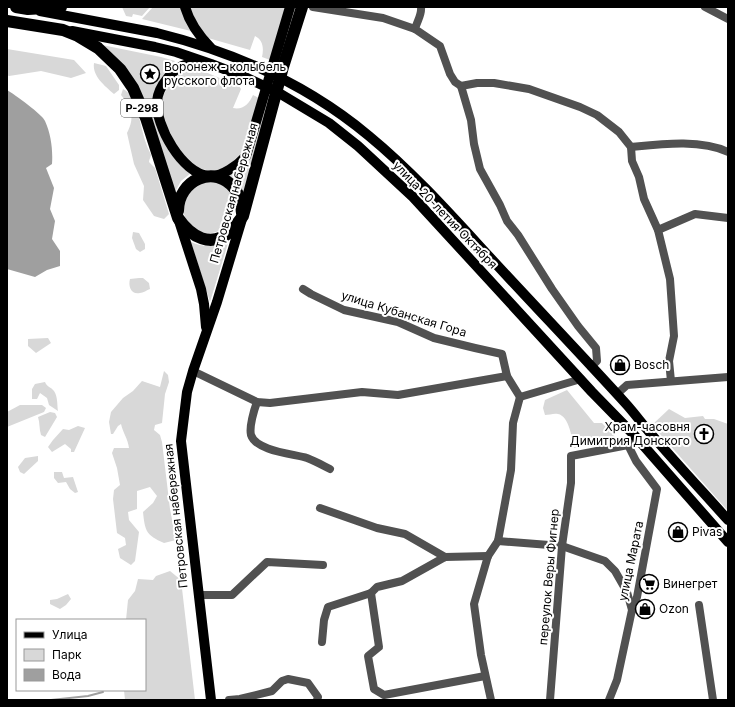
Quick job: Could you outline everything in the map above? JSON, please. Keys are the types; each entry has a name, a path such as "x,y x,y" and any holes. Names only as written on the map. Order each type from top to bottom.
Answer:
{"highway":[{"path":"22,8 61,7"},
{"name":"Петровская набережная","path":"243,216 279,84 302,7"},
{"name":"Р-298","path":"7,21 63,30 78,36 98,48 120,69 130,82 146,118 178,218 188,231 203,239 219,238 233,230 243,216"},
{"path":"178,218 179,200 182,191 188,184 196,179 209,176 222,178 236,190 240,197 243,216"}],"main road":[{"path":"186,7 188,16 197,33 213,50"},
{"path":"211,64 191,63 176,69 159,91 157,106 162,127 180,159 194,170 209,176 217,175 230,169 246,156 290,7"},
{"name":"улица 20-летия Октября","path":"22,8 176,37 249,63 290,82 368,135 399,163 550,322 617,394 651,435 728,520"},
{"name":"улица 20-летия Октября","path":"63,30 155,47 176,52 211,64 245,77 302,106 329,123 358,146 413,197 635,436 728,542"},
{"name":"Петровская набережная","path":"211,700 181,441 187,392 217,302 243,216"},
{"name":"Петровская набережная","path":"178,218 201,289 204,304 206,332"}],"street":[{"path":"313,7 382,18 415,29 440,46 450,74 461,86 471,120 474,144 480,169 507,221 518,235 552,289 578,326 596,348 597,361 591,367"},
{"path":"415,29 421,13 421,7"},
{"path":"705,7 728,19"},
{"path":"461,86 478,83 494,83 529,90 580,106 603,119 619,132 631,147 632,161 639,177 644,199 658,230 670,279 674,336 669,361 671,381"},
{"path":"631,147 672,143 720,148 728,152"},
{"path":"658,230 695,214 728,218"},
{"name":"улица Кубанская Гора","path":"303,288 311,294 344,310 398,322 434,338 502,354 507,376"},
{"path":"193,371 256,402 270,403 362,392 398,396 507,376 520,397 513,423 511,470 498,541 488,556 474,604 485,676 491,700"},
{"path":"617,394 627,385 728,377"},
{"path":"520,397 581,379"},
{"path":"256,402 251,435 256,443 274,451 307,458 330,469"},
{"path":"628,445 635,436"},
{"name":"переулок Веры Фигнер","path":"550,700 562,546 571,483 571,456 628,445"},
{"name":"улица Марата","path":"609,700 617,680 632,610 637,597 657,489 640,466 628,445"},
{"path":"320,508 377,528 405,534 445,557"},
{"path":"498,541 562,546 604,561 615,571 627,592 632,610"},
{"path":"322,642 324,620 328,607 371,593 377,586 402,581 445,557 488,556"},
{"path":"198,595 232,595 267,562 323,565"},
{"path":"371,593 380,646 368,656 374,689 384,695 485,676"},
{"path":"699,605 713,700"},
{"path":"229,700 240,699 272,691 282,681 288,679 308,683 318,697 317,700"}],"green space":[{"path":"122,7 150,7 142,16 133,14 132,17 126,16"},
{"path":"153,7 181,7 191,31 142,19"},
{"path":"190,7 286,7 270,60 262,57 262,45 260,40 255,36 250,50 208,38 198,26"},
{"path":"294,7 298,7 243,199 224,176 239,168"},
{"path":"102,45 175,61 158,85 167,147 180,165 191,173 181,181 175,192 159,141"},
{"path":"7,49 74,60 86,73 71,78 41,71 9,76 7,75"},
{"path":"94,63 106,66 119,85 119,90 114,94 97,76"},
{"path":"193,67 239,86 241,89 233,108 245,106 253,95 259,98 246,150 235,162 222,169 211,171 197,168 181,155 163,118 161,102 171,81 178,72"},
{"path":"123,89 132,98 138,113 146,145 151,155 149,162 155,168 169,214 164,219 154,216 143,200 144,186 134,164 127,133 132,118 128,104 121,95"},
{"path":"209,181 224,185 233,194 235,204 234,214 228,223 221,230 211,233 201,232 191,225 184,215 183,210 185,201 192,186"},
{"path":"133,232 139,233 145,244 145,249 140,252 136,249 132,238"},
{"path":"229,240 210,302 191,242 210,246"},
{"path":"143,278 149,283 150,289 141,293 134,293 129,284 130,279"},
{"path":"48,338 51,343 36,353 28,346 28,339"},
{"path":"164,371 168,375 169,382 165,394 162,423 155,425 154,430 160,435 162,442 170,509 176,540 164,543 150,535 146,528 143,512 153,503 157,496 150,487 137,491 137,509 128,512 129,520 139,532 135,561 131,565 120,558 118,549 126,545 125,538 117,533 113,499 114,490 120,485 117,468 112,453 114,448 129,448 121,424 113,434 111,434 109,422 111,412 123,398 133,391 142,381 160,387"},
{"path":"45,382 55,393 58,411 49,405 47,398 40,393 37,399 32,399 32,389 35,384"},
{"path":"567,390 594,423 602,423 616,438 574,448 565,419 558,414 545,415 543,408 545,400"},
{"path":"20,405 42,405 46,408 44,412 7,427 7,412"},
{"path":"669,409 685,418 703,416 705,419 714,419 728,424 728,511 652,425"},
{"path":"50,412 55,413 57,417 45,437 41,435 38,417"},
{"path":"78,426 85,428 74,452 71,452 71,449 65,444 52,452 48,447 63,429 69,430"},
{"path":"38,456 38,461 24,474 20,472 18,467 25,458"},
{"path":"54,472 62,472 64,478 73,477 78,492 75,493 70,489 66,482 58,483 54,478"},
{"path":"170,571 181,580 195,700 125,700 124,691 146,691 146,619 126,619 128,600 135,591 138,579 153,580 156,576"},
{"path":"68,594 71,599 60,609 50,604 50,600 57,599"}],"water":[{"path":"7,90 43,118 49,131 51,142 52,164 46,168 54,188 50,209 55,221 52,239 60,251 60,266 47,270 35,277 7,269"}],"waterway":[{"path":"51,700 88,696 103,692"}],"place":[{"name":"Воронеж - колыбель русского флота","path":"150,74"},
{"name":"Bosch","path":"620,365"},
{"name":"Храм-часовня Димитрия Донского","path":"704,434"},
{"name":"Pivas","path":"678,532"},
{"name":"Винегрет","path":"649,584"},
{"name":"Ozon","path":"645,609"}]}
